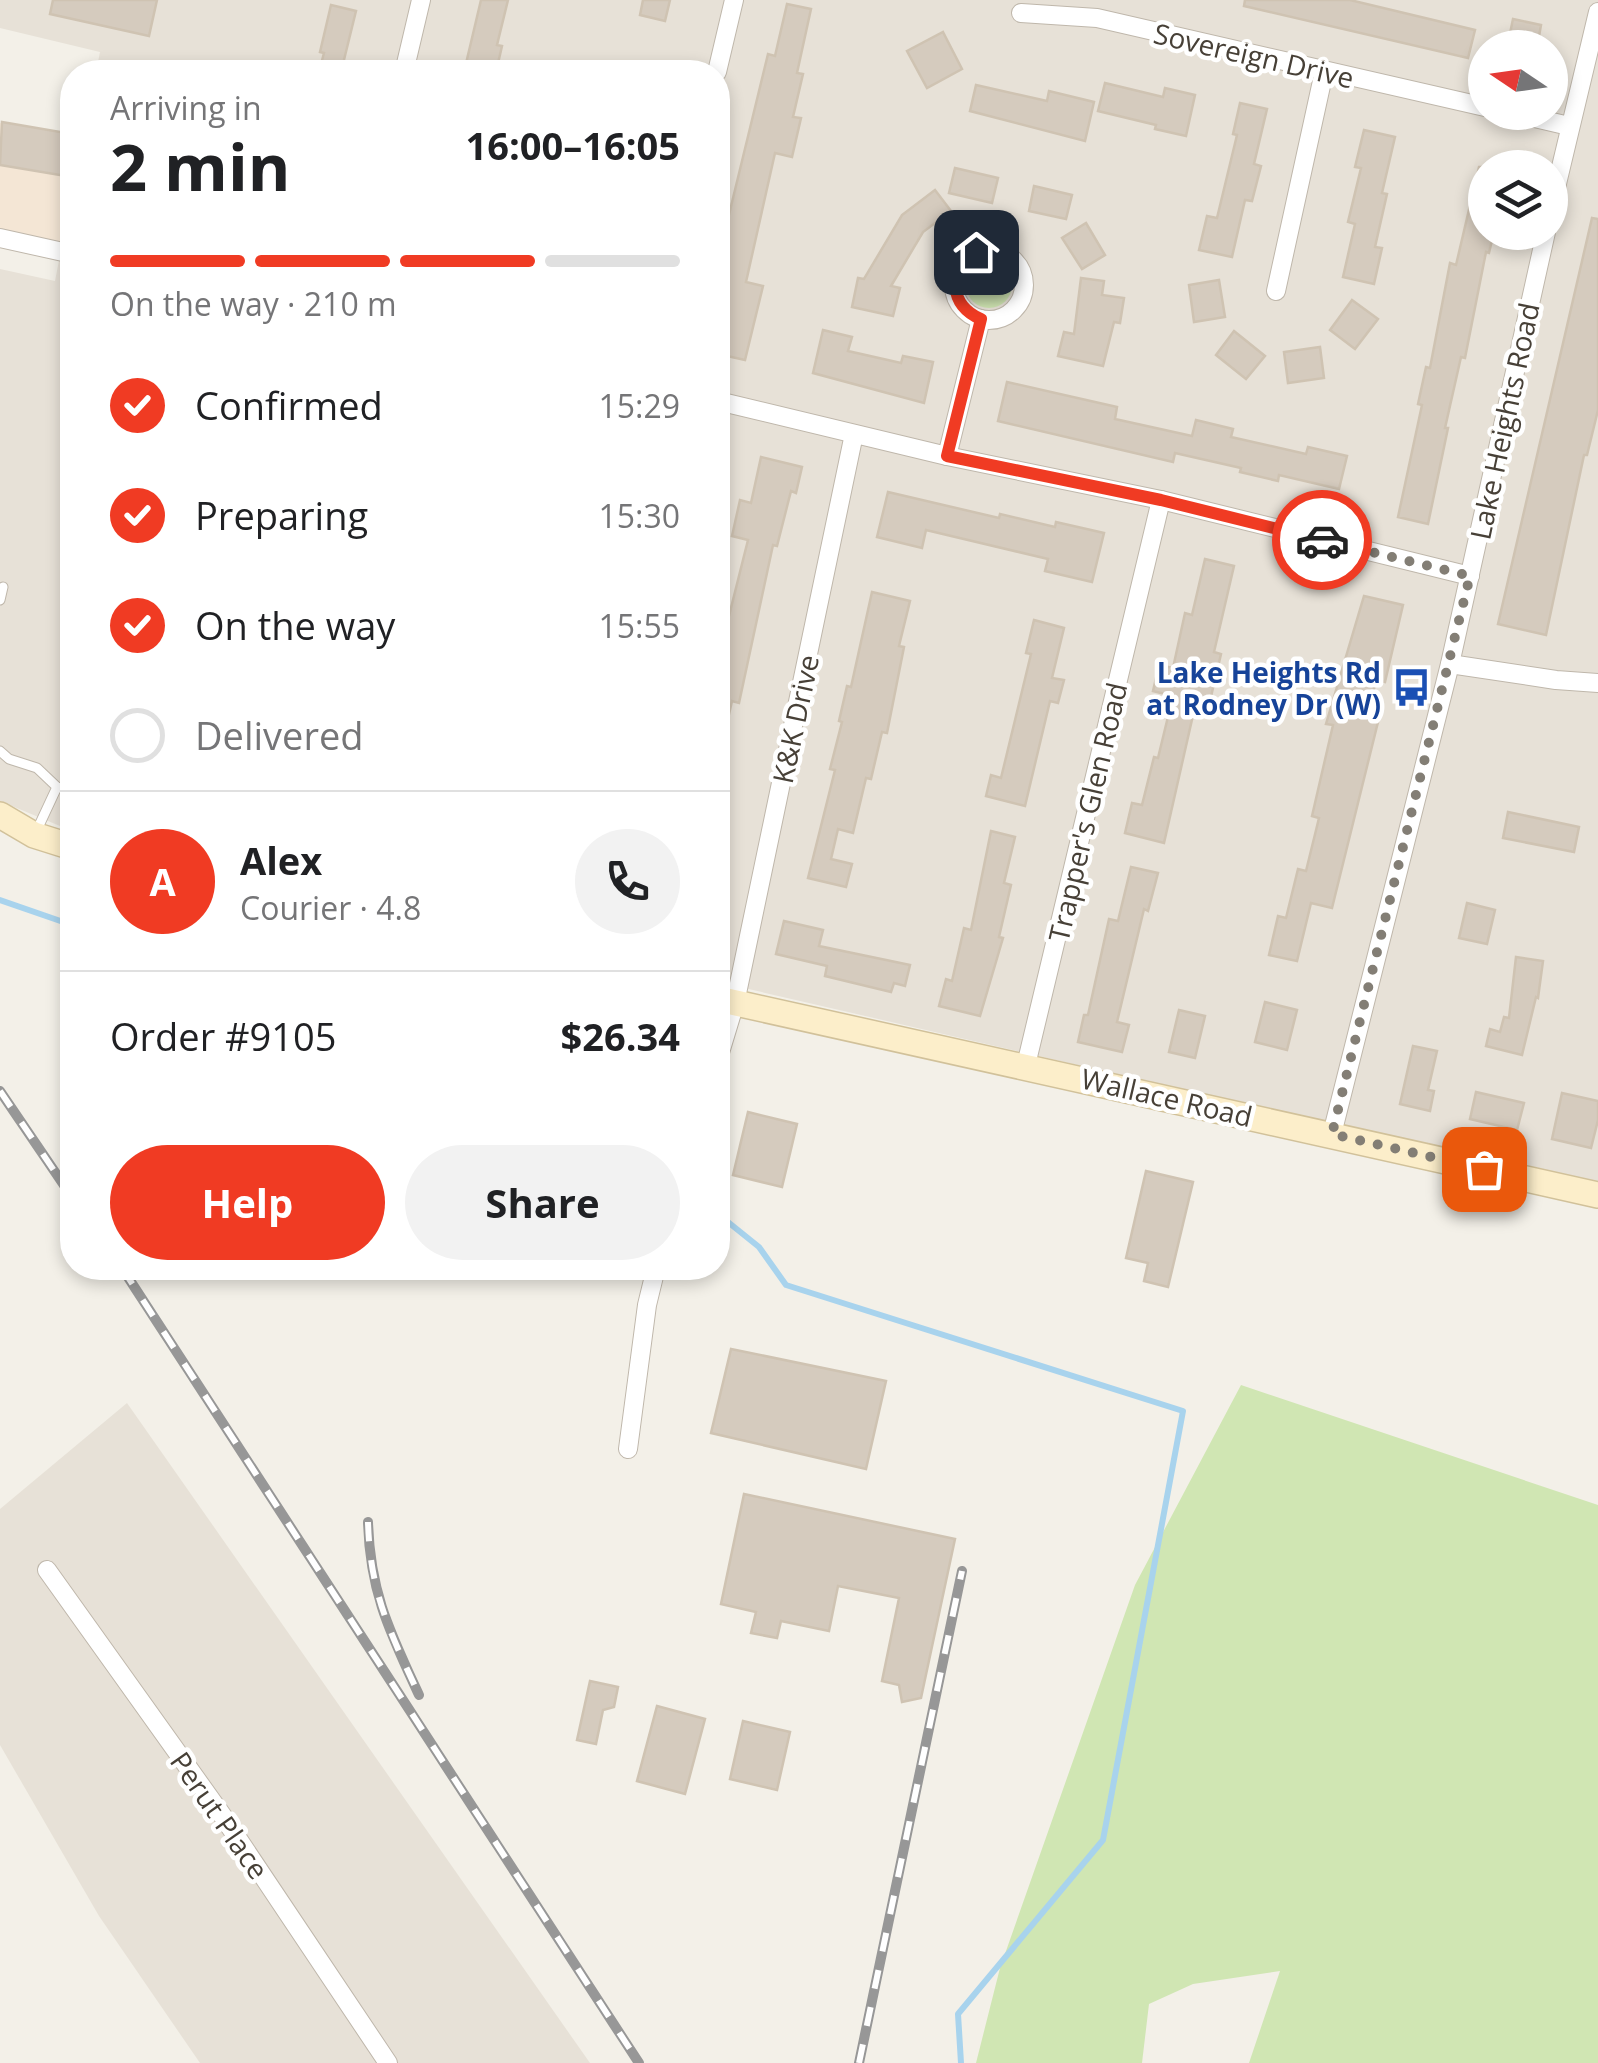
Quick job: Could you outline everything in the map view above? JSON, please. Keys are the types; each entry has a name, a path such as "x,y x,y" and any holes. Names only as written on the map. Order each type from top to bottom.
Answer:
{"street":[{"path":"407,60 421,0"},
{"path":"721,60 734,0"},
{"path":"1564,150 1598,12"},
{"name":"Sovereign Drive","path":"1022,14 1097,18 1468,103"},
{"path":"1276,291 1324,72"},
{"path":"0,238 60,251"},
{"name":"Lake Heights Road","path":"1332,1134 1450,664 1542,250"},
{"path":"947,456 981,319"},
{"path":"730,404 947,456 1161,500 1470,576"},
{"name":"K&K Drive","path":"730,983 854,434"},
{"name":"Trapper's Glen Road","path":"1026,1065 1161,500"},
{"path":"1450,664 1598,683"},
{"path":"0,814 34,835 60,843"},
{"name":"Wallace Road","path":"730,1002 1598,1195"},
{"path":"628,1449 653,1280"},
{"name":"Perut Place","path":"46,1570 222,1815 388,2063"}],"lane":[{"path":"0,600 3,586"},
{"path":"0,750 9,759 37,768 60,788"},
{"path":"34,835 57,787"}],"shaded area":[{"path":"0,0 1598,0 1598,1185 730,985 730,60 98,60 100,52 0,28"},
{"path":"0,123 60,132 60,251 0,238"},
{"path":"60,255 60,826 0,801 0,269 55,281"},
{"path":"127,1403 590,2063 200,2063 99,1916 0,1745 0,1509"}],"green space":[{"path":"989,262 1006,268 1012,285 1006,302 989,308 972,302 966,285 972,268"},
{"path":"1241,1385 1598,1505 1598,2063 1249,2063 1280,1971 1193,1984 1149,2004 1142,2063 976,2063 1000,1968 1135,1585"}],"building":[{"path":"53,0 157,0 149,36 50,14"},
{"path":"481,0 508,0 497,45 502,46 499,60 467,60"},
{"path":"643,0 670,0 665,21 640,15"},
{"path":"1245,0 1350,0 1475,30 1468,30 1468,58 1244,6"},
{"path":"787,4 811,9 797,73 803,74 793,117 801,118 792,157 775,153 746,282 763,286 745,360 730,357 730,211 768,54 775,56"},
{"path":"331,5 356,11 344,60 322,60 324,53 320,52"},
{"path":"1513,19 1541,25 1540,30 1511,30"},
{"path":"943,32 962,69 927,88 907,51"},
{"path":"1105,83 1163,97 1165,88 1195,95 1186,136 1098,111"},
{"path":"976,85 1047,101 1049,91 1094,102 1085,141 970,111"},
{"path":"1240,103 1267,109 1254,164 1261,166 1252,201 1245,200 1232,257 1199,250 1207,216 1217,218 1237,135 1233,134"},
{"path":"2,122 60,132 60,175 0,165"},
{"path":"1364,130 1395,137 1382,193 1387,194 1375,247 1382,248 1374,284 1343,277 1355,224 1348,222 1361,168 1355,167"},
{"path":"955,168 998,178 992,203 949,193"},
{"path":"1034,186 1072,195 1066,219 1029,211"},
{"path":"935,190 951,211 923,232 891,286 900,288 893,316 852,307 858,278 864,279 902,215"},
{"path":"1468,214 1468,250 1490,250 1486,252 1465,358 1461,357 1445,428 1428,524 1398,517 1422,405 1418,404 1426,367 1430,368 1450,263 1456,265"},
{"path":"1592,218 1598,219 1598,410 1584,455 1546,635 1498,624"},
{"path":"1086,223 1105,255 1082,269 1062,238"},
{"path":"1081,278 1104,281 1102,295 1124,298 1120,323 1114,322 1103,366 1058,356 1064,332 1074,334"},
{"path":"1219,280 1225,317 1194,322 1189,285"},
{"path":"1352,300 1378,319 1355,349 1330,330"},
{"path":"823,330 852,337 848,351 901,363 903,356 933,362 924,403 813,373"},
{"path":"1234,331 1265,356 1246,379 1216,355"},
{"path":"1320,347 1324,378 1288,383 1284,352"},
{"path":"1007,382 1117,407 1115,419 1192,436 1196,420 1233,429 1231,437 1306,454 1308,447 1347,456 1339,489 1279,475 1278,481 1175,453 1173,462 998,421"},
{"path":"761,457 802,467 796,493 791,491 777,546 773,545 739,703 732,701 730,710 730,612 748,540 732,536 740,500 751,503"},
{"path":"888,492 999,518 1000,514 1055,527 1056,522 1104,533 1092,582 1045,571 1048,559 926,530 922,548 877,537"},
{"path":"1205,559 1234,566 1214,652 1221,654 1209,705 1196,702 1164,843 1125,833 1132,803 1142,805 1173,696 1153,691 1159,665 1173,668 1185,613 1192,615"},
{"path":"872,592 910,601 899,646 904,647 887,733 882,732 871,779 866,778 853,833 838,829 831,859 852,864 846,887 808,878 835,770 830,769 842,722 839,721 847,686 851,687"},
{"path":"1364,596 1403,605 1385,682 1376,680 1368,716 1379,718 1332,908 1311,903 1297,961 1269,955 1278,916 1286,918 1298,869 1306,871 1319,818 1312,816 1333,725 1326,724"},
{"path":"1034,620 1064,628 1052,678 1064,680 1058,703 1050,701 1025,806 986,796 991,775 1001,778 1031,654 1026,653"},
{"path":"1508,812 1579,827 1574,852 1503,838"},
{"path":"991,831 1015,837 1004,883 1011,885 999,937 1003,938 980,1016 939,1006 946,979 952,981 964,928 971,930"},
{"path":"1131,867 1158,873 1148,911 1144,909 1117,1022 1129,1025 1122,1052 1078,1042 1084,1015 1088,1015 1109,919 1118,921"},
{"path":"1467,903 1495,910 1487,944 1459,938"},
{"path":"784,921 823,930 819,946 910,965 905,986 894,983 891,992 825,976 827,966 776,954"},
{"path":"1516,957 1543,961 1538,998 1522,1055 1486,1046 1490,1029 1500,1032 1504,1017 1509,1018"},
{"path":"1265,1002 1297,1010 1287,1050 1255,1042"},
{"path":"1179,1010 1205,1016 1195,1058 1169,1052"},
{"path":"1413,1046 1437,1051 1428,1090 1434,1091 1430,1111 1400,1104"},
{"path":"1476,1092 1524,1103 1517,1130 1470,1119"},
{"path":"1562,1093 1598,1101 1591,1148 1552,1139"},
{"path":"748,1112 797,1124 782,1187 733,1175"},
{"path":"1146,1171 1193,1182 1168,1287 1144,1281 1148,1263 1126,1258"},
{"path":"731,1349 886,1381 866,1469 711,1433"},
{"path":"744,1494 955,1539 921,1698 902,1702 899,1685 882,1681 899,1598 838,1586 829,1631 781,1621 777,1638 751,1633 756,1612 721,1604"},
{"path":"590,1681 618,1687 614,1707 603,1710 596,1744 577,1740"},
{"path":"657,1706 705,1719 685,1794 637,1781"},
{"path":"743,1721 790,1732 777,1790 730,1779"}],"waterway":[{"path":"0,900 60,921"},
{"path":"730,1224 759,1247 786,1285 1183,1411 1103,1840 958,2014 961,2063"}],"railway":[{"path":"0,1091 60,1179"},
{"path":"130,1280 639,2063"},
{"path":"368,1522 377,1591 419,1695"},
{"path":"859,2063 962,1571"}],"way so far":[{"path":"1322,540 1470,576 1332,1134 1484,1169"}],"place":[{"name":"Lake Heights Rd at Rodney Dr (W)","path":"1411,688"}],"route":[{"path":"976,252 960,267 954,288 963,308 981,319 947,456 1161,500 1322,540"}]}
